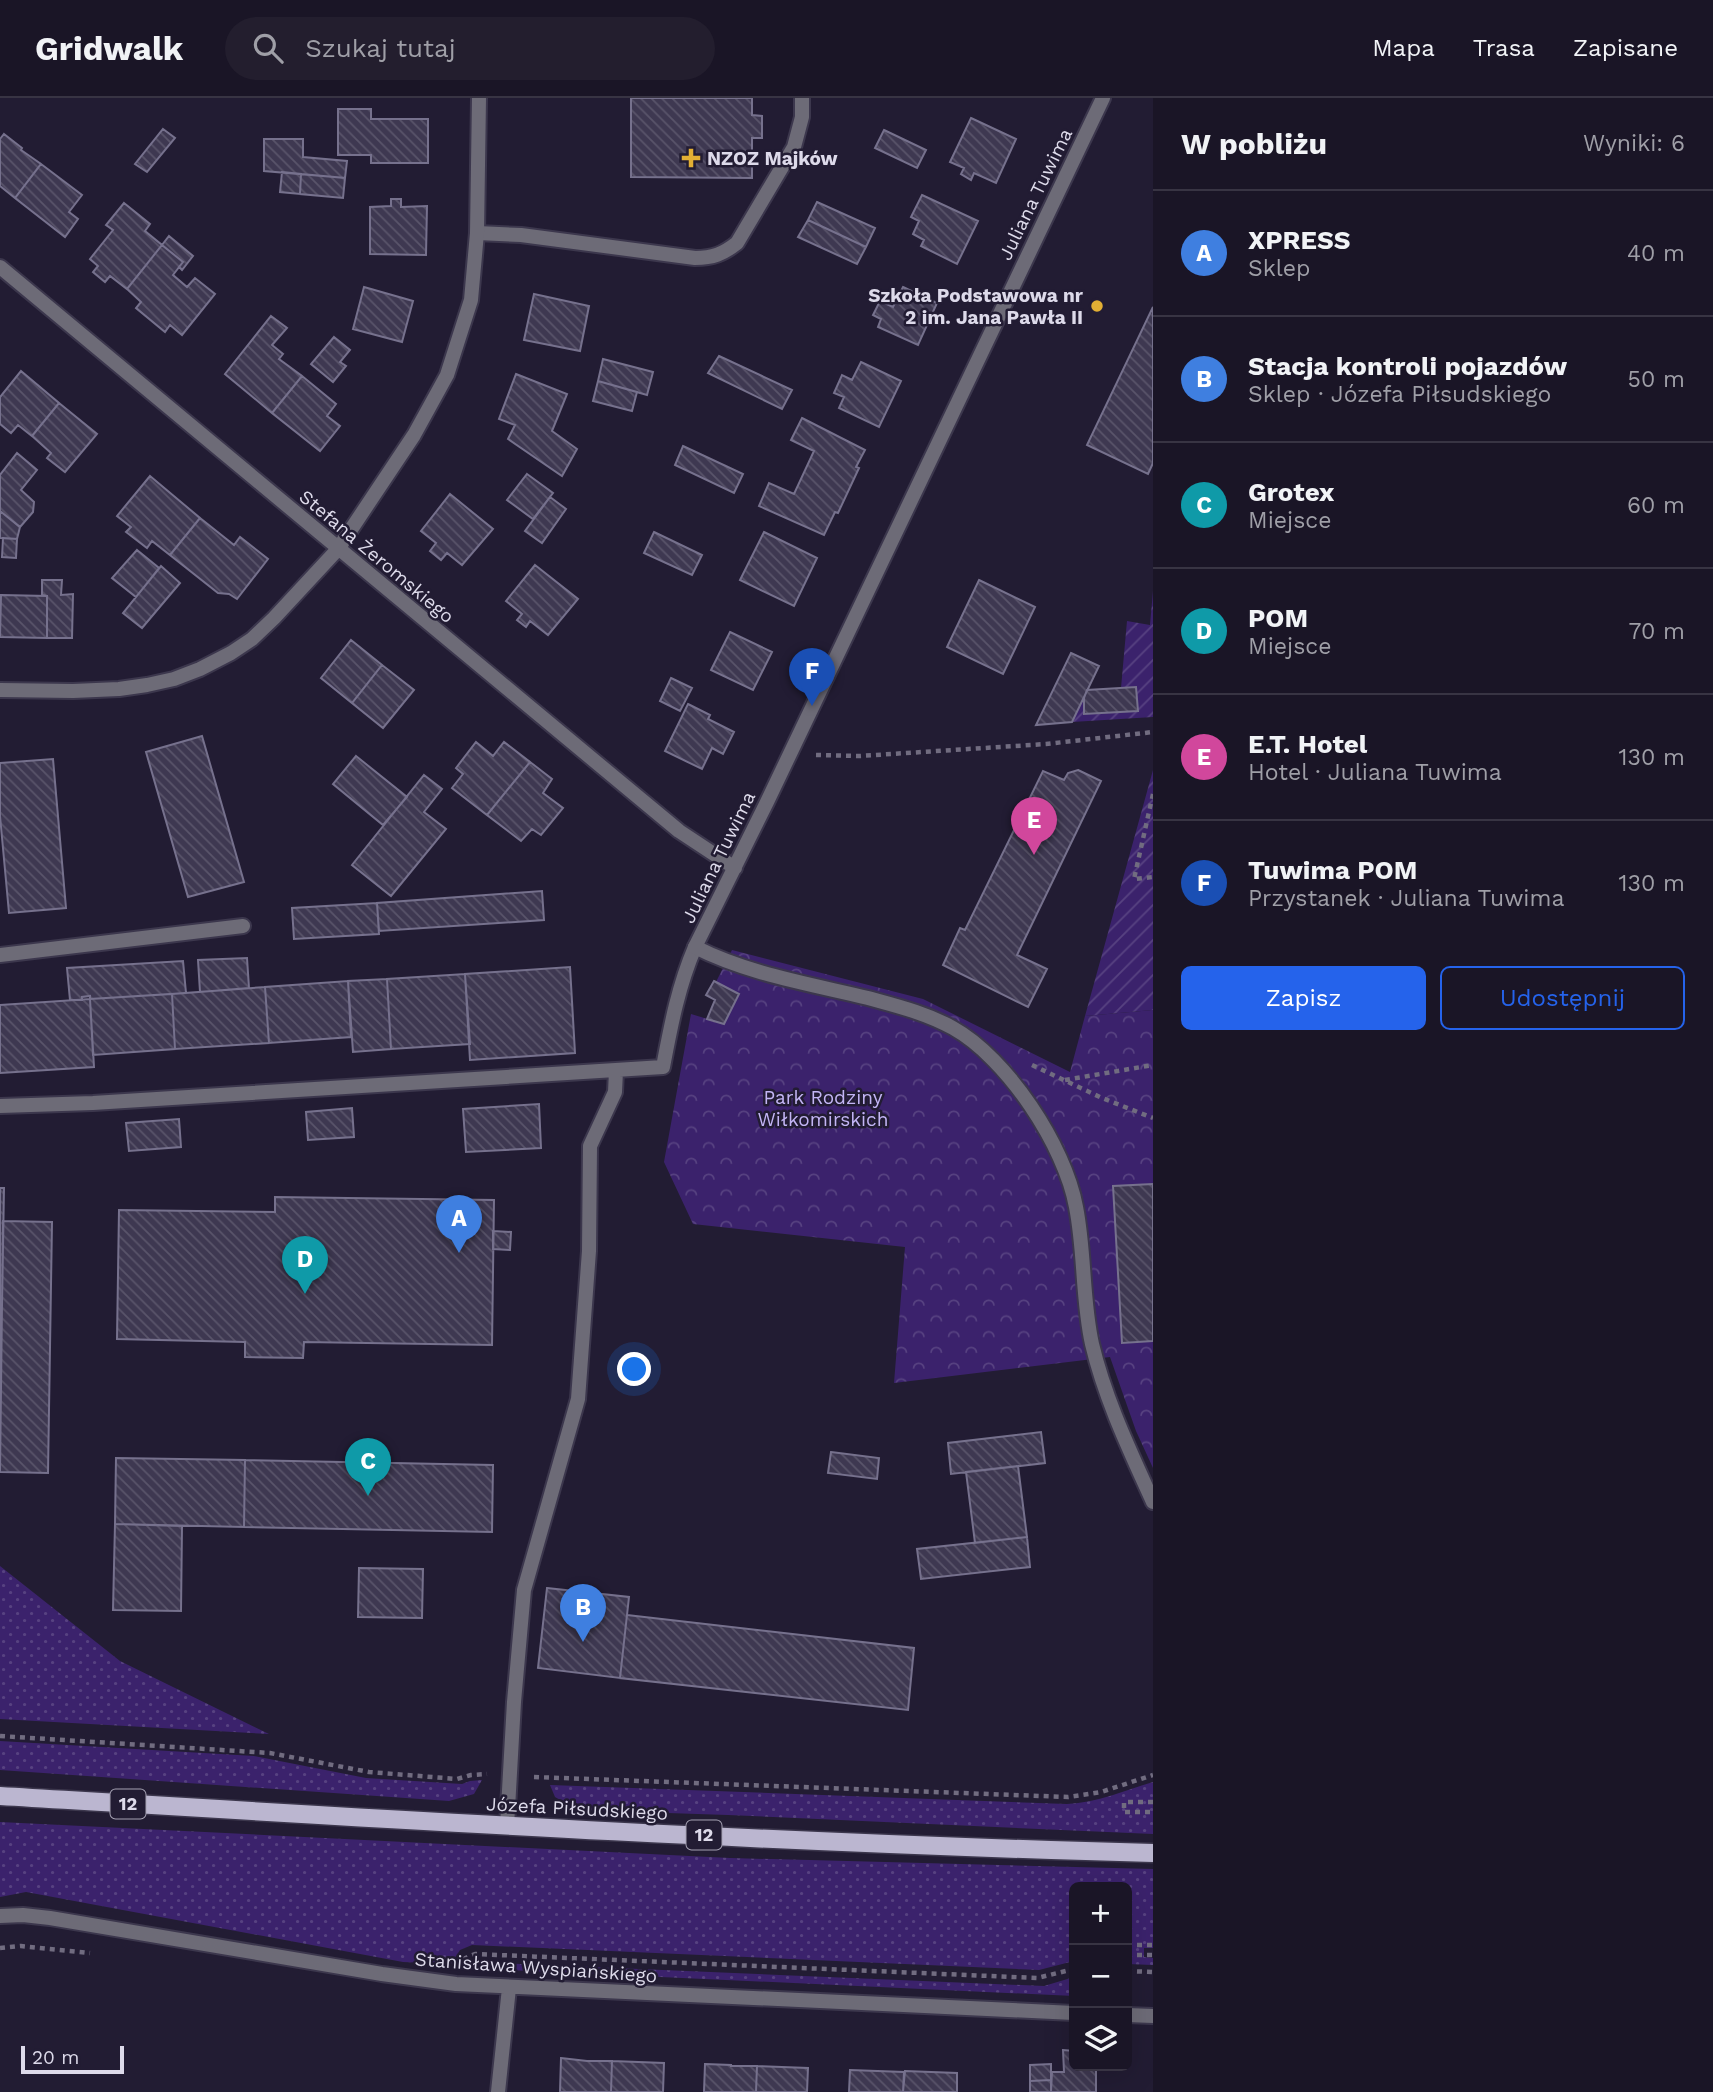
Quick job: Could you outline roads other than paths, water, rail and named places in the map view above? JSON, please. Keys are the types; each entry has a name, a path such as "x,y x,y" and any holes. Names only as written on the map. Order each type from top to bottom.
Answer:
{"main road":[{"name":"Józefa Piłsudskiego","path":"0,1796 508,1826 1153,1853"}],"street":[{"path":"0,690 118,689 174,679 200,669 252,639 338,549 414,435 447,375 471,300 477,233 479,98"},
{"path":"477,233 521,235 712,258 737,243 794,147 802,117 802,98"},
{"name":"Juliana Tuwima","path":"1103,98 695,947 733,964 900,1006 927,1016 974,1041 1014,1083 1054,1146 1067,1176 1078,1217 1085,1306 1093,1345 1104,1386 1153,1503"},
{"name":"Stefana Żeromskiego","path":"0,267 679,831 735,868"},
{"path":"0,955 243,926"},
{"path":"0,1106 93,1103 663,1067 673,1010 695,947"},
{"path":"508,1826 514,1702 524,1590 578,1399 589,1251 590,1146 615,1092 616,1071"},
{"name":"Stanisława Wyspiańskiego","path":"0,1916 50,1918 456,1984 1069,2013"},
{"path":"498,2092 509,1988"},
{"path":"1132,2015 1153,2016"}],"place":[{"name":"NZOZ Majków","path":"691,158"},
{"name":"Szkoła Podstawowa nr 2 im. Jana Pawła II","path":"1097,306"},
{"name":"Tuwima POM","path":"812,706"},
{"name":"E.T. Hotel","path":"1034,855"},
{"name":"XPRESS","path":"459,1253"},
{"name":"POM","path":"305,1294"},
{"name":"Grotex","path":"368,1496"},
{"name":"Stacja kontroli pojazdów","path":"583,1642"}],"park label":[{"name":"Park Rodziny Wiłkomirskich","path":"823,1108"}]}
